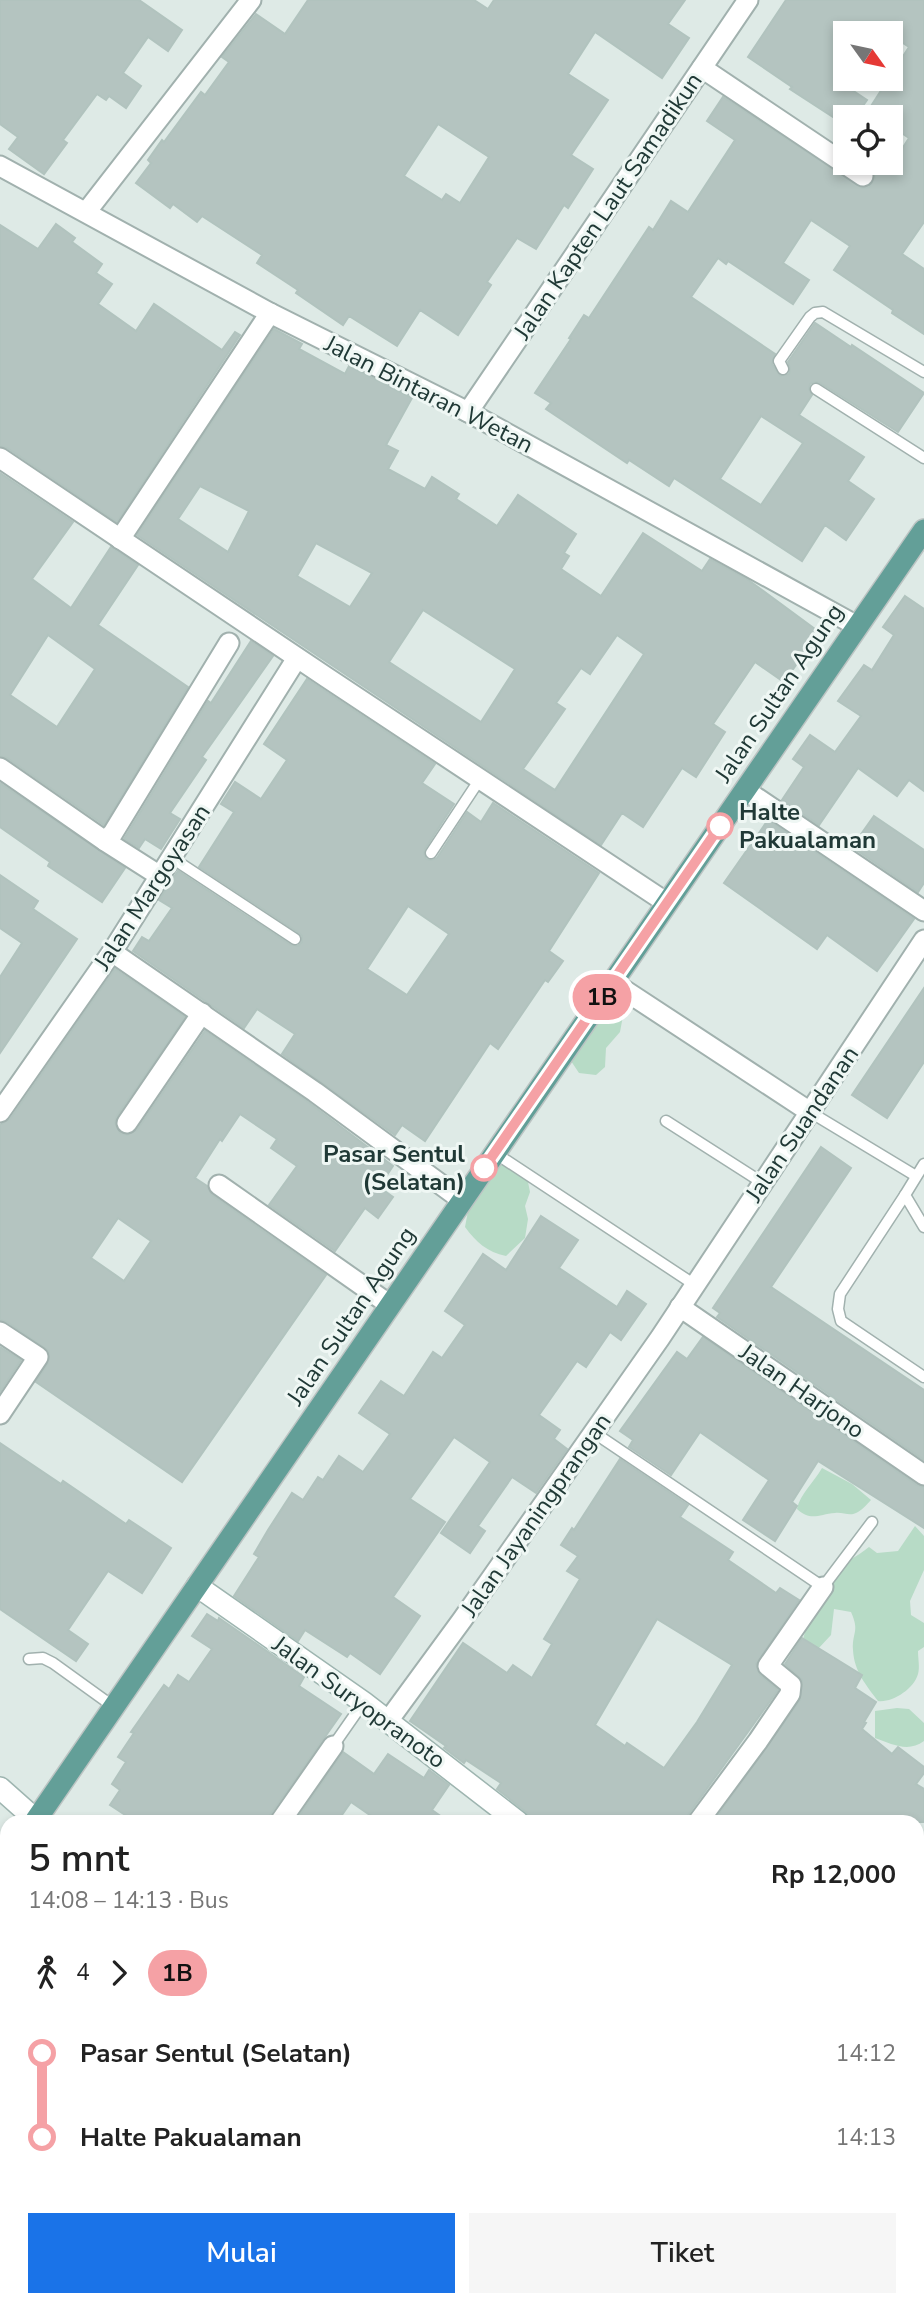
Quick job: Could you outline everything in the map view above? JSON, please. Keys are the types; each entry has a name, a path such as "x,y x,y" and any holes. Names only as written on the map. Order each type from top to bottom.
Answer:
{"main road":[{"name":"Jalan Sultan Agung","path":"39,1815 924,530"},
{"name":"Jalan Suryopranoto","path":"197,1586 363,1702 508,1815"},
{"path":"0,1788 29,1815"}],"street":[{"path":"87,211 251,0"},
{"name":"Jalan Kapten Laut Samadikun","path":"468,412 748,0"},
{"path":"702,68 863,176"},
{"name":"Jalan Bintaran Wetan","path":"0,166 270,313 468,412 857,626"},
{"path":"120,539 270,313"},
{"path":"0,458 667,903"},
{"path":"105,841 113,833 229,643"},
{"name":"Jalan Margoyasan","path":"0,1112 112,952 297,658"},
{"path":"0,768 160,876"},
{"path":"745,790 924,911"},
{"name":"Jalan Suandanan","path":"681,1307 924,940"},
{"path":"112,952 326,1100 462,1200"},
{"path":"612,982 810,1112"},
{"path":"127,1122 202,1013"},
{"path":"219,1185 390,1305"},
{"name":"Jalan Jayaningprangan","path":"388,1721 470,1609 681,1307"},
{"name":"Jalan Harjono","path":"681,1307 924,1475"},
{"path":"0,1332 38,1357 0,1414"},
{"path":"703,1815 790,1694 791,1685 768,1667 823,1587"},
{"path":"285,1815 333,1746"}],"lane":[{"path":"783,369 779,361 810,317 823,312 924,372"},
{"path":"816,389 924,458"},
{"path":"431,853 480,779"},
{"path":"172,858 295,939"},
{"path":"810,1112 916,1176"},
{"path":"666,1121 763,1183"},
{"path":"495,1153 695,1285"},
{"path":"924,1164 840,1294 838,1309 841,1321 924,1377"},
{"path":"905,1195 924,1227"},
{"path":"913,1369 924,1367"},
{"path":"593,1432 823,1587 872,1522"},
{"path":"29,1659 43,1658 53,1663 114,1707"},
{"path":"333,1746 363,1702"}],"green space":[{"path":"612,992 625,1005 620,1032 606,1048 605,1067 596,1075 579,1073 571,1061"},
{"path":"501,1161 520,1171 528,1182 530,1192 525,1206 528,1219 525,1238 506,1256 482,1246 465,1227 469,1206"},
{"path":"822,1468 852,1484 871,1500 860,1511 852,1514 811,1516 802,1513 797,1509 799,1504"},
{"path":"915,1526 924,1536 924,1570 910,1601 911,1615 924,1623 924,1647 918,1651 919,1672 907,1690 890,1700 878,1701 856,1665 853,1650 855,1624 851,1612 834,1609 831,1635 817,1650 802,1648 804,1638 819,1601 842,1568 869,1547 877,1553 898,1551"},
{"path":"909,1709 924,1723 924,1741 906,1747 875,1738 875,1711"}],"building":[{"path":"0,0 139,0 182,30 168,51 148,37 123,73 141,86 126,108 109,96 106,100 97,94 63,140 67,143 44,174 9,149 18,137 0,124"},
{"path":"308,0 474,0 488,9 494,0 685,0 668,24 689,38 662,78 595,32 568,74 608,100 571,155 593,169 568,208 564,205 536,249 517,238 487,282 491,285 458,335 420,310 397,346 349,316 343,325 257,263 262,255 202,216 197,222 173,204 170,208 136,183 151,163 148,160 162,140 164,142 201,92 205,95 229,62 222,57 256,14 285,34","holes":["438,124 489,157 460,203 446,194 442,200 404,176"]},
{"path":"786,0 924,0 924,222 902,254 924,269 924,334 834,270 850,246 811,220 783,263 809,280 793,304 728,261 726,264 718,258 691,297 775,354 772,364 780,376 789,374 788,362 815,323 924,393 898,432 820,383 810,384 812,395 799,415 864,457 848,481 874,499 846,540 825,525 802,561 674,478 669,486 629,460 627,463 546,409 551,403 535,393 584,315 589,318 649,227 653,230 671,201 688,212 735,140 707,121 723,97 833,169 833,175 842,175 862,188 869,187 875,175 903,175 903,147 909,138 903,134 903,105 872,105 881,91 903,91 903,56 909,47 903,43 903,21 833,21 833,91 854,91 867,100 863,105 833,105 833,117 790,89 792,87 748,57","holes":["761,416 803,443 761,505 720,479"]},
{"path":"56,224 75,238 72,242 102,264 96,273 112,284 98,304 136,331 154,304 222,350 235,332 240,335 117,522 7,448 0,446 0,225 38,249"},
{"path":"274,329 302,344 299,349 345,374 349,366 412,398 386,445 398,451 388,469 425,489 432,477 459,494 456,499 497,526 518,495 576,534 564,553 569,556 561,569 601,596 643,533 702,571 710,559 747,579 819,632 784,682 755,662 713,724 725,732 696,777 682,768 643,827 622,813 601,845 137,535","holes":["200,486 249,511 228,552 178,519","316,543 372,573 350,607 297,576","423,610 515,669 481,722 389,662","617,635 644,654 555,790 523,769 565,709 556,703 581,668 590,674"]},
{"path":"0,473 73,522 32,579 71,608 111,547 138,565 98,625 188,687 104,825 7,758 0,756","holes":["48,635 95,669 57,727 10,695"]},
{"path":"905,596 924,609 924,791 909,780 897,796 858,768 819,825 782,800 804,767 793,759 810,735 835,752 861,716 838,701 864,665 872,670 894,635 883,627"},
{"path":"251,641 273,656 202,757 206,760 170,813 180,819 161,849 145,839 139,848 124,839 208,701 211,703"},
{"path":"307,679 435,764 422,783 454,804 425,849 426,859 437,858 467,812 481,822 493,803 599,873 549,951 563,961 548,982 545,980 498,1049 490,1043 425,1141 402,1125 395,1135 282,1054 295,1034 257,1009 244,1028 133,951 142,937 149,941 172,908 159,900 178,871 291,945 298,946 302,942 299,933 199,867 234,812 221,804 235,782 261,799 287,760 264,744","holes":["408,906 449,934 407,995 367,969"]},
{"path":"0,783 125,868 102,902 48,866 50,862 0,827"},
{"path":"874,816 924,850 924,883 918,892 852,847"},
{"path":"768,820 914,919 877,971 827,935 817,949 724,883"},
{"path":"0,875 38,901 33,909 77,939 0,1053 0,977 22,943 0,928"},
{"path":"115,969 185,1017 117,1116 115,1123 120,1133 127,1135 137,1130 205,1031 308,1102 393,1166 379,1187 393,1197 378,1218 365,1208 335,1251 269,1205 297,1166 271,1148 277,1139 240,1114 222,1141 220,1139 195,1178 207,1186 212,1195 326,1275 182,1482 36,1382 48,1363 49,1351 0,1320 0,1125 10,1119","holes":["118,1218 151,1241 124,1281 91,1258"]},
{"path":"924,988 924,1062 887,1118 852,1095"},
{"path":"821,1147 851,1168 771,1287 924,1390 924,1460 717,1317 720,1313 713,1308"},
{"path":"541,1216 578,1240 559,1268 617,1307 627,1291 646,1304 621,1340 610,1332 586,1367 577,1361 539,1415 560,1430 554,1439 567,1449 536,1493 512,1477 478,1526 485,1531 470,1553 441,1533 490,1462 454,1437 410,1499 445,1522 393,1597 420,1616 380,1674 350,1653 347,1657 305,1630 298,1641 234,1596 259,1557 254,1554 292,1493 303,1500 318,1477 323,1480 339,1456 363,1472 390,1434 359,1413 381,1381 404,1396 433,1352 442,1358 465,1325 445,1311 483,1254 506,1270"},
{"path":"703,1337 917,1485 924,1487 924,1528 818,1461 792,1502 797,1506 775,1541 743,1520 769,1480 700,1432 671,1475 629,1447 633,1440 620,1431 677,1352 687,1359"},
{"path":"0,1347 21,1360 0,1392"},
{"path":"0,1443 61,1484 63,1481 126,1524 129,1520 171,1548 142,1593 108,1571 68,1630 88,1644 76,1661 0,1609"},
{"path":"620,1459 688,1505 680,1517 733,1552 728,1560 776,1593 780,1588 799,1600 756,1664 760,1675 778,1690 688,1815 529,1815 497,1789 501,1783 466,1760 464,1763 444,1748 446,1746 410,1721 463,1643 507,1673 513,1665 532,1678 552,1644 544,1639 580,1579 567,1571 578,1556 561,1545 572,1528 574,1530","holes":["657,1619 732,1665 697,1722 664,1768 595,1725"]},
{"path":"207,1614 218,1621 219,1618 304,1677 299,1686 341,1714 270,1815 125,1815 110,1805 120,1790 112,1784 126,1762 118,1757 134,1733 131,1732 164,1685 169,1689 178,1675 189,1682 212,1649 192,1636"},
{"path":"802,1638 862,1675 855,1688 876,1702 862,1729 892,1754 898,1747 924,1767 924,1773 916,1784 924,1789 924,1815 718,1815 800,1700 802,1680 785,1664"},
{"path":"343,1752 374,1774 388,1754 424,1778 429,1770 449,1785 432,1810 439,1815 370,1815 351,1802 342,1815 300,1815"}],"bus line":[{"name":"1B","path":"484,1168 720,826"}],"place":[{"name":"Halte Pakualaman","path":"720,826"},
{"name":"Pasar Sentul (Selatan)","path":"484,1168"}]}
